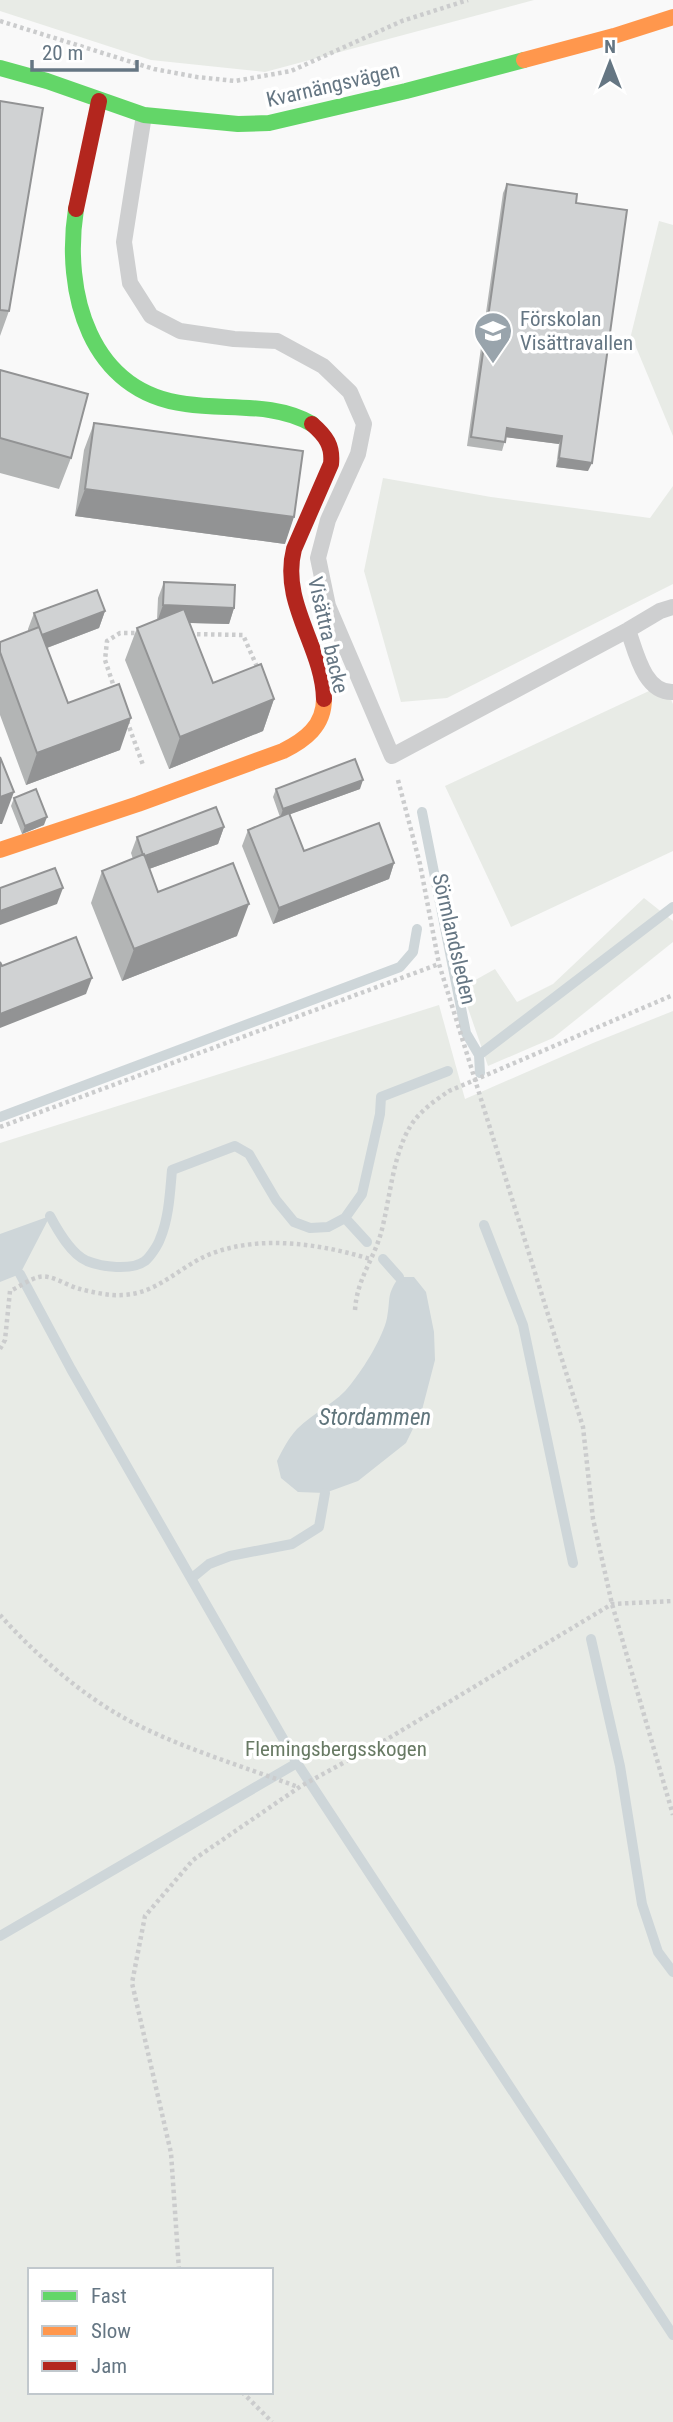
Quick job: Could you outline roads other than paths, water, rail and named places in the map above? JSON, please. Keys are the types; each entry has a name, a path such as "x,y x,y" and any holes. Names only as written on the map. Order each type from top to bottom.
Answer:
{"street":[{"name":"Kvarnängsvägen","path":"0,68 47,81 144,115 237,124 269,123 406,91 614,36 673,17"},
{"name":"Visättra backe","path":"0,850 155,799 292,746 313,731 324,710 322,685 293,591 291,563 302,526 329,474 332,453 324,434 310,422 290,414 267,410 201,406 163,400 120,377 103,356 89,333 77,303 71,276 70,245 74,212 99,101"}],"lane":[{"path":"144,115 124,242 130,283 151,316 180,331 234,339 277,341 323,366 350,392 364,424 358,454 328,520 318,558 328,606 391,756 660,611 673,607"},
{"path":"628,630 645,678 668,693 673,692"}],"water":[{"path":"50,1216 20,1274 0,1282 0,1234"},
{"name":"Stordammen","path":"399,1277 414,1277 426,1292 434,1332 435,1360 422,1410 406,1443 358,1481 325,1493 298,1492 281,1478 277,1461 297,1429 339,1397 362,1370 382,1334 391,1293"}],"waterway":[{"path":"422,812 466,1033 479,1055 480,1073"},
{"path":"479,1055 673,907"},
{"path":"0,1117 400,967 413,952 417,929"},
{"path":"50,1216 70,1248 81,1258 116,1267 139,1264 151,1254 163,1231 169,1205 172,1170 235,1146 249,1154 276,1200 294,1222 310,1228 328,1227 345,1218 362,1194 380,1114 381,1097 448,1071"},
{"path":"345,1218 367,1242"},
{"path":"484,1225 523,1325 573,1563"},
{"path":"383,1259 399,1277"},
{"path":"20,1274 71,1369 297,1763 673,2335"},
{"path":"192,1578 209,1564 230,1556 292,1544 319,1527 325,1493"},
{"path":"591,1639 620,1766 642,1904 658,1952 673,1972"},
{"path":"0,1936 297,1763"}],"place":[{"name":"Förskolan Visättravallen","path":"493,365"}],"park label":[{"name":"Flemingsbergsskogen","path":"336,1749"}]}
